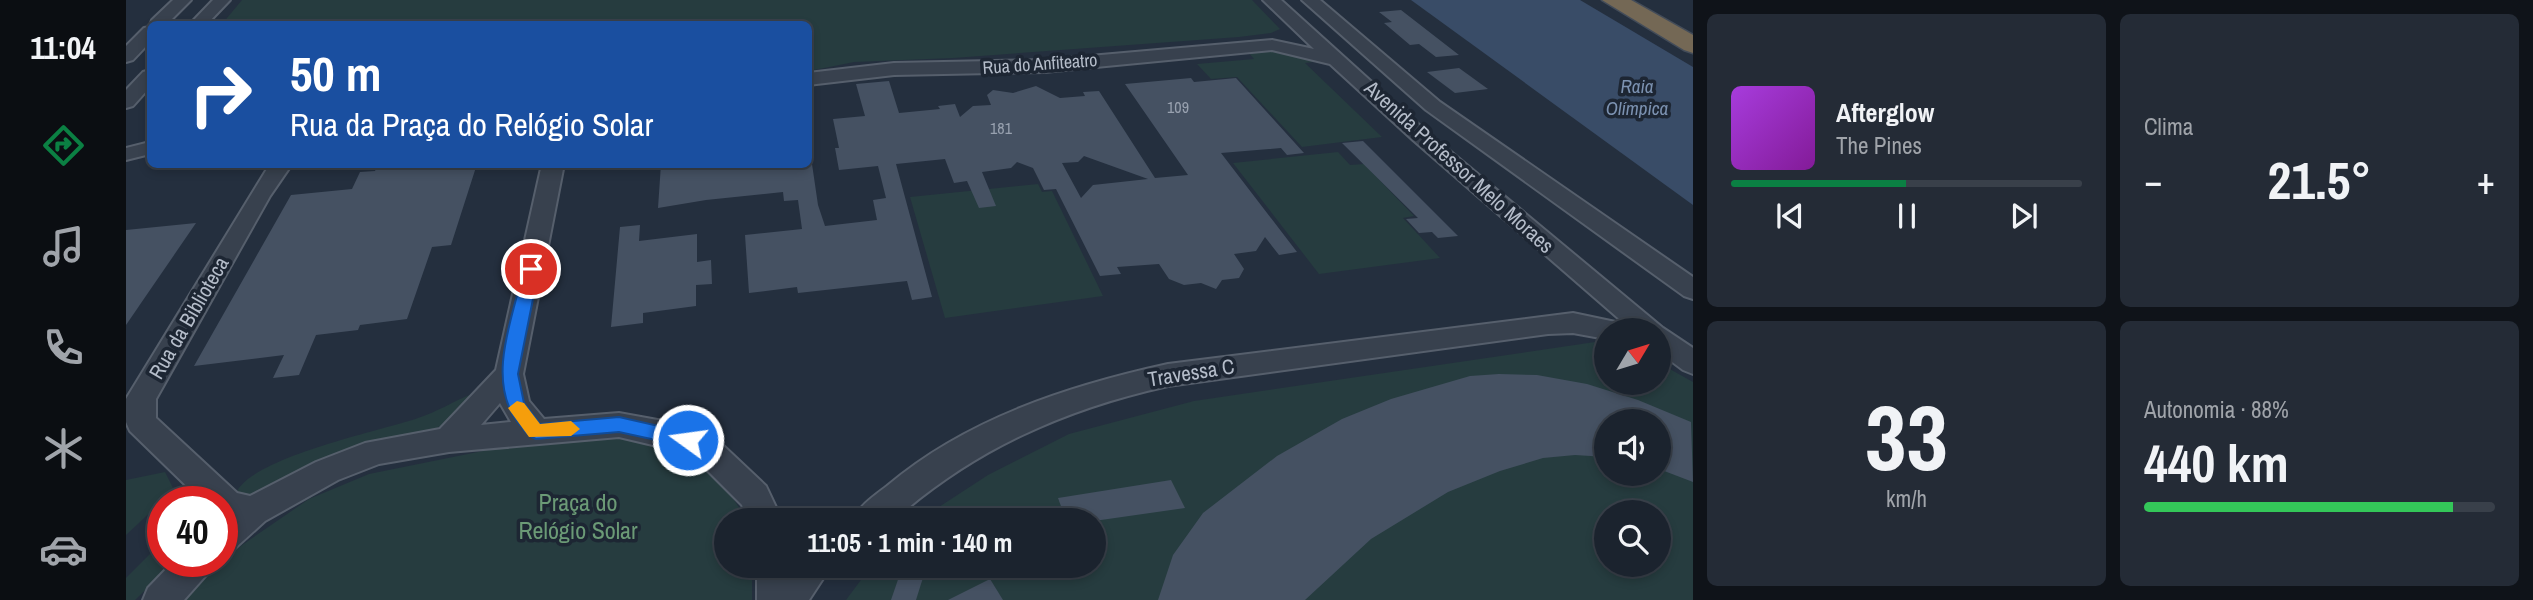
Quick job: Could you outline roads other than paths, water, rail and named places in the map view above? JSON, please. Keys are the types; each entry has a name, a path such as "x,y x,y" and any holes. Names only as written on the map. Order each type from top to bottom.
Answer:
{"highway":[{"path":"1614,0 1693,45"}],"street":[{"path":"161,21 183,0"},
{"path":"201,21 222,0"},
{"name":"Avenida Professor Melo Moraes","path":"1271,0 1420,136 1635,318"},
{"name":"Avenida Professor Melo Moraes","path":"1310,0 1366,51 1460,127 1693,290"},
{"name":"Rua do Anfiteatro","path":"1272,45 1294,35 1302,27"},
{"path":"126,56 147,35"},
{"name":"Rua do Anfiteatro","path":"812,79 894,69 1016,68 1272,45 1340,61"},
{"path":"126,102 147,79"},
{"path":"126,143 147,146"},
{"path":"126,154 147,147"},
{"name":"Rua da Biblioteca","path":"253,511 228,505 141,422 139,413 141,399 259,196 278,168"},
{"path":"536,432 515,405 509,374 552,168"},
{"name":"Travessa C","path":"1548,324 1580,305 1590,282"},
{"name":"Travessa C","path":"884,508 935,466 996,430 1043,408 1114,386 1195,371 1548,324 1573,323 1594,327"},
{"path":"449,440 509,374"},
{"path":"238,524 253,511 327,471 376,452 449,440 619,425 674,435 702,444 755,496 760,508"},
{"path":"161,600 182,577"},
{"path":"774,578 775,600"},
{"path":"787,600 805,578"}],"water":[{"name":"Raia Olímpica","path":"1411,0 1580,0 1693,67 1693,205"}],"park label":[{"name":"Praça do Relógio Solar","path":"578,517"}]}
